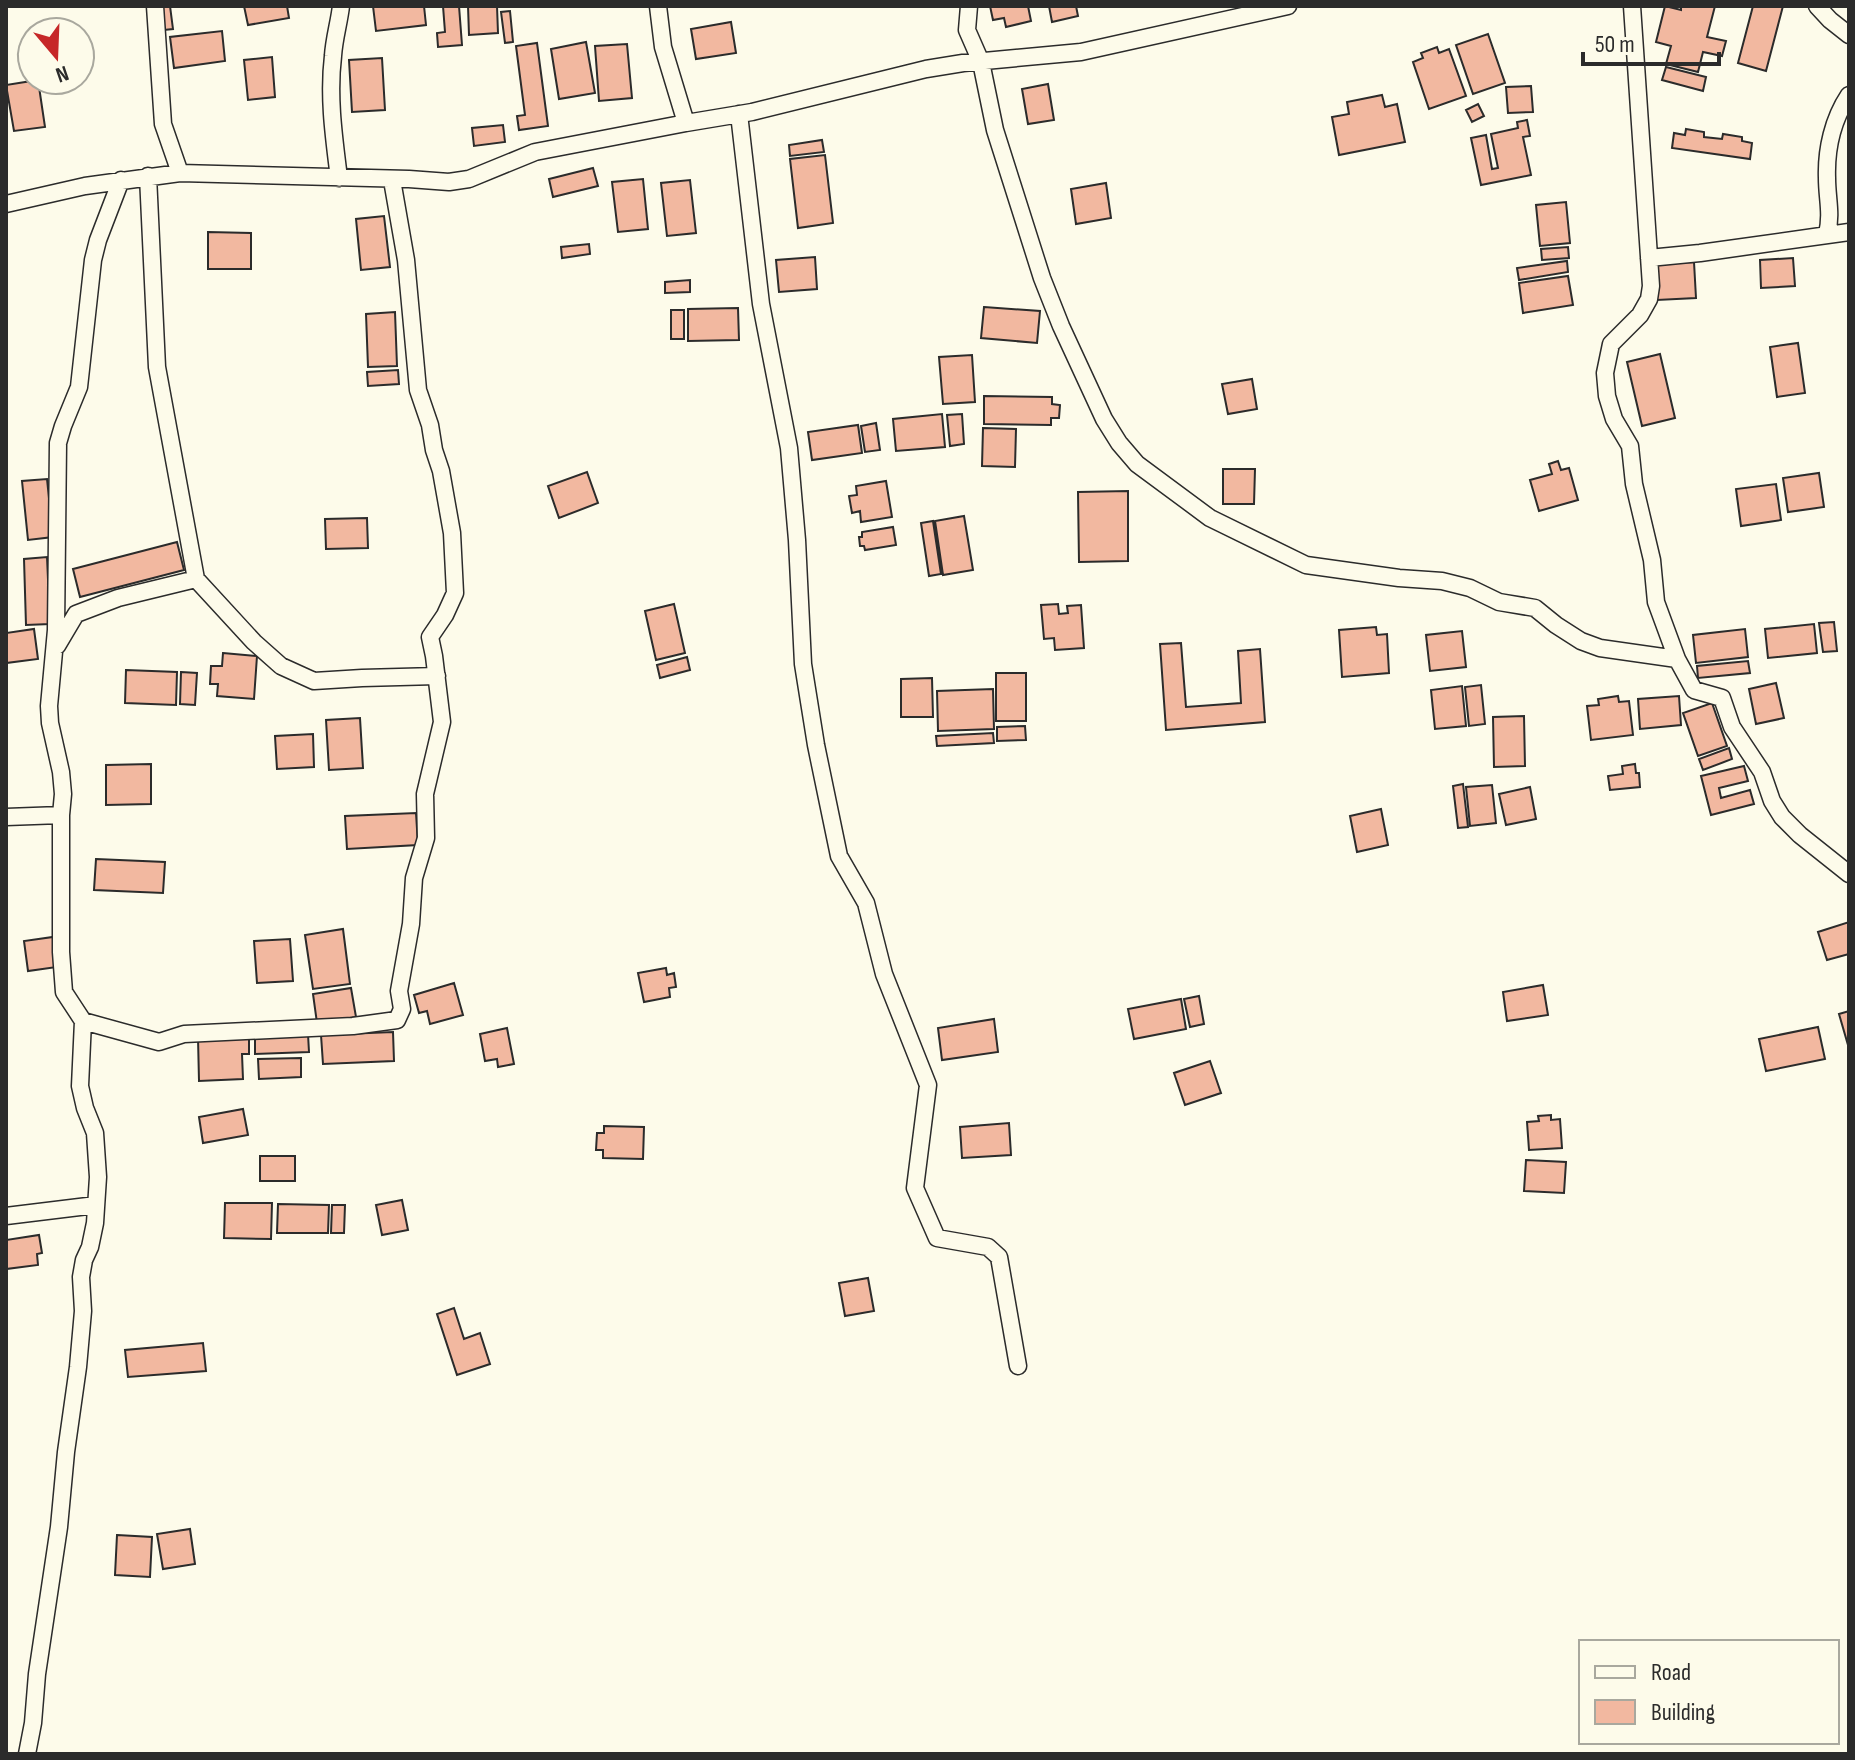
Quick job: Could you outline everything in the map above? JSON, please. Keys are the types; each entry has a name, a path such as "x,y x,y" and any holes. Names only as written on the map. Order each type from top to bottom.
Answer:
{"street":[{"path":"155,6 163,124 180,173"},
{"path":"339,178 331,91 341,6"},
{"path":"658,6 663,47 686,123"},
{"path":"969,6 967,30 981,62 995,130 1042,278 1104,419 1137,464 1210,518 1306,565 1442,581 1470,588 1499,602 1535,608 1581,641 1600,648 1677,659"},
{"path":"6,204 85,186 180,173 285,174 449,182 469,179 535,152 739,114 926,69 1081,52 1288,6"},
{"path":"1632,6 1651,286 1649,299 1640,315 1611,344 1605,373 1607,396 1614,419 1630,446 1634,484 1652,560 1656,602 1677,659 1694,690 1722,698 1732,727 1762,772 1772,801 1782,817 1849,874"},
{"path":"1817,6 1849,35"},
{"path":"1827,234 1830,221 1826,177 1828,148 1839,109 1849,95"},
{"path":"739,114 761,304 789,448 803,664 839,856 866,903 884,974 928,1085 915,1188 937,1238 988,1247 999,1257 1018,1366"},
{"path":"148,176 157,367 196,579 254,642 281,666 314,681 437,676"},
{"path":"27,1754 78,1367 83,1311 81,1277 95,1223 96,1205 95,1133 80,1086 83,1021 64,992 61,952 63,794 50,723 58,443 79,387 93,260 121,180"},
{"path":"83,1021 159,1042 184,1034 353,1026 397,1020 402,1009 399,991 411,924 414,878 426,838 425,794 442,722 430,637 455,593 452,533 441,471 418,390 406,260 392,180"},
{"path":"1649,258 1849,232"},
{"path":"54,650 76,614 118,598 196,579"},
{"path":"6,817 61,815"},
{"path":"6,1216 96,1205"}],"building":[{"path":"161,6 170,6 173,29 164,30"},
{"path":"244,6 287,6 289,18 248,25"},
{"path":"373,6 424,6 426,25 376,31"},
{"path":"443,6 459,6 462,45 438,47 437,33 445,32"},
{"path":"468,6 497,6 498,33 469,35"},
{"path":"990,6 1028,6 1031,21 1006,27 1004,18 993,20"},
{"path":"1049,6 1076,6 1078,16 1052,22"},
{"path":"1665,6 1681,10 1681,6 1715,6 1707,37 1726,41 1722,56 1703,52 1698,72 1666,64 1671,46 1656,42"},
{"path":"1753,6 1783,6 1766,71 1738,63"},
{"path":"510,11 513,42 505,43 501,12"},
{"path":"731,22 736,53 696,59 691,29"},
{"path":"222,31 225,61 174,68 170,37"},
{"path":"1488,34 1505,83 1473,94 1456,45"},
{"path":"586,42 595,93 559,99 551,49"},
{"path":"537,43 548,126 519,130 517,116 525,115 516,46"},
{"path":"627,44 632,98 599,101 595,46"},
{"path":"1437,47 1439,53 1449,49 1466,96 1429,109 1413,62 1423,58 1421,53"},
{"path":"272,57 275,97 248,100 244,60"},
{"path":"382,58 385,110 352,112 349,60"},
{"path":"1666,67 1706,77 1703,91 1662,80"},
{"path":"16,83 16,96 40,96 45,127 14,131 6,85"},
{"path":"1048,84 1054,120 1028,124 1022,89"},
{"path":"1531,86 1533,112 1508,113 1506,87"},
{"path":"1382,95 1385,107 1397,104 1405,142 1339,155 1332,117 1349,114 1347,102"},
{"path":"1478,104 1484,116 1472,122 1466,110"},
{"path":"1527,120 1530,136 1523,137 1531,175 1481,185 1471,138 1486,135 1492,169 1498,168 1491,134 1518,128 1517,122"},
{"path":"503,125 505,142 474,146 472,128"},
{"path":"1686,129 1704,132 1704,137 1722,139 1723,134 1742,137 1742,141 1752,143 1750,159 1672,148 1674,133 1685,135"},
{"path":"822,140 824,152 790,156 789,145"},
{"path":"825,155 833,223 798,228 790,159"},
{"path":"593,168 598,186 553,197 549,179"},
{"path":"643,179 648,229 618,232 612,182"},
{"path":"690,180 696,233 667,236 661,183"},
{"path":"1106,183 1111,218 1076,224 1071,189"},
{"path":"1566,202 1570,243 1540,246 1536,205"},
{"path":"384,216 390,267 361,270 356,219"},
{"path":"208,232 251,233 251,269 208,269"},
{"path":"589,244 590,254 562,258 561,247"},
{"path":"1568,247 1569,258 1542,260 1541,249"},
{"path":"815,257 817,289 779,292 776,260"},
{"path":"1793,258 1795,286 1761,288 1760,260"},
{"path":"1567,261 1568,272 1519,280 1517,268"},
{"path":"1694,262 1696,298 1657,300 1655,263"},
{"path":"1568,276 1573,305 1523,313 1519,283"},
{"path":"690,280 690,292 665,293 665,282"},
{"path":"984,307 1040,311 1037,343 981,338"},
{"path":"738,308 739,340 688,341 688,309"},
{"path":"671,310 684,310 684,339 671,339"},
{"path":"395,312 397,366 368,367 366,314"},
{"path":"1798,343 1805,393 1777,397 1770,347"},
{"path":"1660,354 1675,418 1642,426 1627,362"},
{"path":"972,355 975,402 943,404 939,357"},
{"path":"398,370 399,384 368,386 367,372"},
{"path":"1252,379 1257,409 1228,414 1222,384"},
{"path":"984,396 1052,397 1052,404 1060,405 1059,418 1051,418 1051,425 984,424"},
{"path":"942,414 945,447 896,451 893,419"},
{"path":"962,414 964,444 950,446 947,415"},
{"path":"876,423 880,450 865,452 861,426"},
{"path":"858,425 862,453 812,460 808,432"},
{"path":"983,428 1016,429 1015,467 982,466"},
{"path":"1558,461 1561,470 1569,468 1578,500 1539,511 1530,480 1552,474 1549,464"},
{"path":"1223,469 1255,469 1254,504 1223,504"},
{"path":"587,472 598,503 559,518 548,486"},
{"path":"1819,473 1824,507 1788,512 1783,478"},
{"path":"47,479 53,537 28,540 22,481"},
{"path":"886,481 892,517 861,522 860,511 852,513 849,496 857,495 856,486"},
{"path":"1776,484 1781,520 1741,526 1736,489"},
{"path":"1128,491 1128,561 1079,562 1078,492"},
{"path":"964,516 973,570 943,575 935,521"},
{"path":"367,518 368,548 326,549 325,519"},
{"path":"933,521 941,574 929,576 921,523"},
{"path":"893,527 896,545 865,550 864,546 860,546 862,532"},
{"path":"177,542 184,570 80,597 73,569"},
{"path":"47,557 50,624 26,625 24,559"},
{"path":"674,604 685,653 656,660 645,611"},
{"path":"1058,604 1059,614 1068,613 1067,606 1081,605 1084,648 1055,650 1054,638 1044,639 1041,605"},
{"path":"1834,622 1837,651 1823,652 1819,623"},
{"path":"1814,624 1817,653 1768,658 1765,629"},
{"path":"1376,627 1377,635 1387,634 1389,673 1342,677 1339,630"},
{"path":"34,629 38,659 6,663 6,633"},
{"path":"1745,629 1748,657 1696,663 1693,635"},
{"path":"1462,631 1466,667 1430,671 1426,635"},
{"path":"1181,643 1186,707 1241,703 1238,651 1260,649 1265,722 1166,730 1160,644"},
{"path":"223,653 257,656 254,699 217,696 218,684 210,684 211,666 222,666"},
{"path":"687,657 690,670 660,678 657,665"},
{"path":"1748,661 1750,673 1698,678 1697,666"},
{"path":"126,670 177,672 176,705 125,703"},
{"path":"181,672 197,673 195,705 180,704"},
{"path":"996,673 1026,673 1026,721 996,721"},
{"path":"932,678 933,717 901,717 901,679"},
{"path":"1776,683 1784,718 1756,724 1749,689"},
{"path":"1481,685 1485,724 1469,726 1465,687"},
{"path":"1462,686 1466,726 1435,729 1431,690"},
{"path":"993,689 994,729 938,731 937,691"},
{"path":"1618,696 1619,702 1629,701 1633,735 1591,740 1587,706 1599,705 1598,699"},
{"path":"1679,696 1681,725 1640,729 1638,699"},
{"path":"1712,703 1727,746 1698,756 1683,713"},
{"path":"1524,716 1525,766 1494,767 1493,717"},
{"path":"360,718 363,768 329,770 326,720"},
{"path":"1025,726 1026,740 997,741 997,727"},
{"path":"993,733 994,743 937,746 936,736"},
{"path":"313,734 314,767 277,769 275,736"},
{"path":"1729,748 1732,759 1703,770 1699,759"},
{"path":"151,764 151,804 106,805 106,765"},
{"path":"1635,764 1640,787 1610,790 1608,776 1623,774 1622,766"},
{"path":"1744,766 1748,781 1719,788 1721,798 1750,790 1754,804 1711,815 1701,776"},
{"path":"1463,784 1468,827 1458,828 1453,786"},
{"path":"1492,785 1496,823 1470,826 1466,787"},
{"path":"1530,787 1536,819 1506,825 1499,794"},
{"path":"1381,809 1388,845 1357,852 1350,816"},
{"path":"416,813 418,845 347,849 345,816"},
{"path":"96,859 165,862 163,893 94,890"},
{"path":"1849,922 1849,954 1827,960 1818,932"},
{"path":"343,929 350,984 313,989 305,935"},
{"path":"53,937 57,967 28,971 24,941"},
{"path":"290,939 293,981 257,983 254,941"},
{"path":"666,968 667,975 674,973 676,987 669,988 670,997 644,1002 638,973"},
{"path":"454,983 463,1015 430,1024 427,1011 419,1013 414,995"},
{"path":"1543,985 1548,1015 1507,1021 1503,992"},
{"path":"351,988 356,1017 317,1023 313,994"},
{"path":"1199,996 1204,1024 1190,1027 1184,999"},
{"path":"1181,999 1186,1029 1134,1039 1128,1009"},
{"path":"1849,1011 1849,1044 1848,1045 1839,1014"},
{"path":"994,1019 998,1052 942,1060 938,1028"},
{"path":"1818,1027 1825,1059 1766,1071 1759,1039"},
{"path":"507,1028 514,1064 498,1067 497,1059 485,1061 480,1034"},
{"path":"393,1032 394,1061 323,1064 321,1035"},
{"path":"308,1034 309,1052 255,1054 255,1036"},
{"path":"249,1036 249,1054 242,1054 243,1079 199,1081 198,1038"},
{"path":"301,1058 301,1077 259,1079 258,1059"},
{"path":"1210,1061 1221,1093 1185,1105 1174,1073"},
{"path":"243,1109 248,1135 203,1143 199,1117"},
{"path":"1551,1115 1551,1120 1560,1119 1562,1148 1529,1150 1527,1122 1539,1121 1538,1116"},
{"path":"1009,1123 1011,1155 962,1158 960,1127"},
{"path":"604,1126 644,1127 643,1159 603,1158 603,1150 596,1150 597,1133 604,1133"},
{"path":"260,1156 295,1156 295,1181 260,1181"},
{"path":"1526,1160 1566,1162 1564,1193 1524,1191"},
{"path":"402,1200 408,1230 382,1235 376,1205"},
{"path":"225,1203 272,1203 271,1239 224,1238"},
{"path":"278,1204 329,1205 328,1233 277,1233"},
{"path":"332,1205 345,1205 344,1233 331,1233"},
{"path":"39,1235 42,1253 37,1254 38,1265 6,1269 6,1240"},
{"path":"868,1278 874,1311 845,1316 839,1283"},
{"path":"454,1308 464,1339 480,1333 490,1364 457,1375 437,1314"},
{"path":"203,1343 206,1371 128,1377 125,1350"},
{"path":"190,1529 195,1564 163,1569 157,1534"},
{"path":"117,1535 152,1537 150,1577 115,1575"}]}
